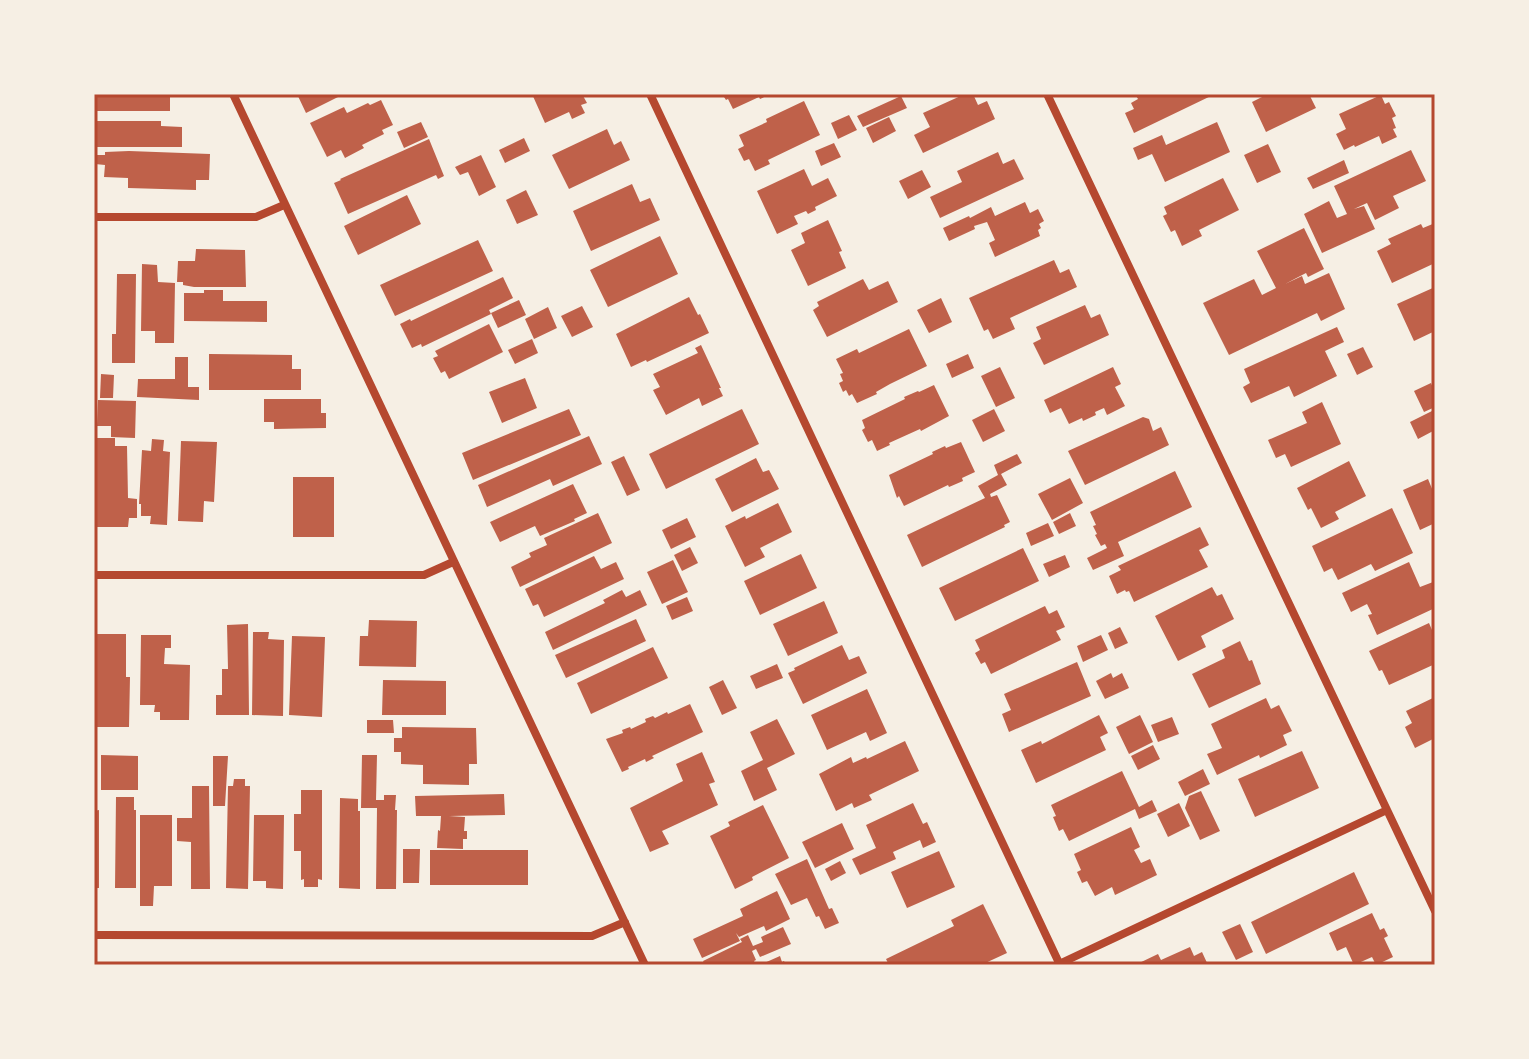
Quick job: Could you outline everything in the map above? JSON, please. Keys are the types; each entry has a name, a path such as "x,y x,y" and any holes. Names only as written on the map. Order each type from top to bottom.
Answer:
{"street":[{"path":"233,94 645,965"},
{"path":"650,94 1060,964 1387,810"},
{"path":"1047,94 1435,911"},
{"path":"94,217 256,217 284,205"},
{"path":"94,575 424,575 453,562"},
{"path":"94,935 592,936 625,922"}],"building":[{"path":"94,94 170,94 170,111 94,111"},
{"path":"297,94 344,94 306,113"},
{"path":"532,94 582,94 587,103 581,105 585,113 572,119 569,112 545,123"},
{"path":"722,94 771,94 733,109"},
{"path":"965,94 973,94 978,105 987,101 995,119 923,153 914,135 930,127 923,113"},
{"path":"1135,94 1215,94 1134,133 1125,113 1134,109 1131,103 1138,99"},
{"path":"1268,94 1309,94 1316,108 1266,132 1252,102"},
{"path":"1381,95 1385,104 1389,102 1396,116 1392,118 1397,137 1382,144 1379,136 1344,150 1336,134 1346,129 1339,114"},
{"path":"901,96 907,108 863,127 857,116"},
{"path":"381,100 393,125 382,130 384,134 362,145 364,148 345,158 341,150 327,157 310,123 344,107 347,113"},
{"path":"804,101 820,135 768,160 770,164 755,171 749,159 744,161 738,149 744,146 739,135"},
{"path":"849,115 857,130 838,139 831,123"},
{"path":"889,117 896,131 873,143 866,128"},
{"path":"97,121 161,121 161,126 182,127 182,147 97,147"},
{"path":"421,122 428,137 404,148 397,132"},
{"path":"1217,122 1230,152 1165,182 1152,154 1138,160 1133,148 1162,135 1166,145"},
{"path":"607,129 614,145 621,141 630,160 569,189 552,155"},
{"path":"524,138 530,151 505,163 499,150"},
{"path":"429,139 444,176 438,179 436,175 348,214 334,183"},
{"path":"834,143 841,157 821,166 815,151"},
{"path":"1268,144 1281,172 1257,183 1244,155"},
{"path":"1411,150 1426,181 1393,196 1399,208 1375,220 1367,203 1354,209 1364,206 1375,229 1322,253 1304,214 1329,201 1337,218 1347,214 1334,186"},
{"path":"129,151 210,154 209,180 196,180 196,190 128,188 128,178 104,177 105,165 95,164 95,155"},
{"path":"998,152 1003,164 1014,159 1024,179 940,218 930,197 962,182 957,171"},
{"path":"481,155 496,187 479,196 468,172 460,175 455,167"},
{"path":"1344,160 1349,173 1313,189 1307,178"},
{"path":"804,169 812,186 828,178 837,196 808,214 806,211 794,216 798,224 777,234 757,191"},
{"path":"922,170 931,187 908,199 899,181"},
{"path":"1223,178 1239,210 1199,230 1202,236 1182,246 1175,230 1171,232 1163,216 1167,214 1164,207"},
{"path":"632,184 640,202 650,198 660,220 591,251 573,211"},
{"path":"526,190 538,215 517,224 506,200"},
{"path":"407,195 421,224 358,255 344,226"},
{"path":"1025,202 1030,213 1038,209 1044,221 1039,224 1040,236 995,257 989,243 995,240 987,222 949,241 943,228 991,207 995,216"},
{"path":"828,220 846,268 808,286 791,250 805,243 801,233"},
{"path":"1435,223 1435,263 1392,283 1377,251 1391,244 1388,239 1421,224 1423,228"},
{"path":"1304,228 1324,269 1308,277 1306,273 1285,284 1302,276 1305,284 1329,273 1345,309 1321,321 1317,313 1229,355 1203,303 1254,279 1262,295 1276,288 1257,251"},
{"path":"660,236 678,274 608,307 590,270"},
{"path":"478,240 493,271 395,316 380,285"},
{"path":"196,249 245,250 246,287 194,287 177,282 178,261 195,261"},
{"path":"1054,260 1060,273 1069,269 1077,287 1010,318 1015,329 993,339 988,329 984,331 969,298"},
{"path":"142,264 157,265 158,282 175,283 174,343 155,343 155,331 141,331"},
{"path":"117,274 136,274 135,363 112,363"},
{"path":"503,277 513,298 489,310 491,314 422,347 421,344 412,348 400,324"},
{"path":"94,279 97,279 97,353 94,353"},
{"path":"863,279 869,290 888,281 898,302 827,337 813,310 819,306 817,302"},
{"path":"1435,287 1435,331 1414,341 1397,304"},
{"path":"204,290 223,290 223,301 267,301 267,322 184,321 184,293 204,293"},
{"path":"689,297 709,333 631,367 616,334"},
{"path":"941,298 952,322 929,333 917,310"},
{"path":"519,300 526,315 498,328 491,313"},
{"path":"1085,305 1091,318 1100,314 1109,335 1044,365 1033,343 1041,339 1036,327"},
{"path":"582,306 593,327 572,337 561,316"},
{"path":"548,307 557,328 534,339 525,319"},
{"path":"489,324 503,352 449,379 445,371 441,373 433,358 438,356 435,351"},
{"path":"1337,327 1344,342 1325,351 1337,376 1294,397 1289,386 1251,403 1243,387 1250,383 1244,369"},
{"path":"909,329 927,366 857,403 852,394 849,396 846,390 843,392 839,383 843,381 840,374 843,373 836,359 857,349 859,353"},
{"path":"532,339 538,353 515,364 508,350"},
{"path":"701,345 723,396 702,406 699,398 666,415 653,390 660,387 653,374 698,353 695,348"},
{"path":"1363,347 1373,367 1357,375 1347,354"},
{"path":"209,354 292,355 292,369 301,369 301,390 209,390"},
{"path":"968,354 974,368 952,378 946,364"},
{"path":"175,357 188,357 188,387 199,387 199,400 137,397 138,379 175,379"},
{"path":"1000,367 1015,398 996,407 981,376"},
{"path":"1113,367 1121,384 1115,387 1125,406 1107,415 1104,408 1083,421 1082,418 1069,424 1061,408 1050,413 1044,400"},
{"path":"101,374 114,375 113,398 100,398"},
{"path":"525,378 537,408 502,423 489,392"},
{"path":"1431,383 1435,407 1424,412 1414,391"},
{"path":"934,385 949,416 877,451 872,440 868,442 862,430 865,428 862,420"},
{"path":"264,399 321,399 321,413 326,413 326,428 274,429 274,422 264,422"},
{"path":"98,400 136,401 135,438 111,437 111,426 97,426"},
{"path":"1322,402 1341,444 1291,467 1285,454 1276,458 1268,440 1307,423 1302,412"},
{"path":"569,409 581,435 473,480 462,453"},
{"path":"742,409 759,444 666,489 649,454"},
{"path":"994,409 1005,431 983,442 972,420"},
{"path":"1434,410 1435,430 1418,439 1410,422"},
{"path":"1143,417 1149,419 1153,431 1161,427 1169,445 1085,485 1068,451"},
{"path":"589,436 602,464 553,486 550,479 487,507 478,485"},
{"path":"96,438 115,438 115,446 127,446 128,498 137,499 137,518 129,518 128,527 94,527"},
{"path":"152,439 164,440 163,451 170,452 167,525 150,524 151,516 141,516 142,450 151,451"},
{"path":"181,441 217,442 214,502 204,501 203,522 178,521"},
{"path":"961,442 975,472 962,478 963,481 904,506 899,496 897,498 889,475 945,446"},
{"path":"1017,454 1022,463 1001,474 1007,485 990,494 991,497 997,495 1010,522 922,567 907,535 985,498 978,486 998,475 994,465"},
{"path":"624,456 640,490 627,496 611,462"},
{"path":"756,458 763,472 769,470 779,489 732,512 715,479"},
{"path":"1349,461 1366,496 1335,512 1339,519 1321,528 1297,488"},
{"path":"1175,471 1192,507 1118,542 1124,556 1093,570 1087,558 1107,548 1105,544 1101,546 1095,535 1093,526 1096,525 1090,512"},
{"path":"293,477 334,477 334,537 293,537"},
{"path":"1070,478 1083,503 1052,520 1038,494"},
{"path":"1428,479 1435,496 1435,523 1420,530 1403,490"},
{"path":"573,484 587,513 540,536 535,526 500,542 490,522"},
{"path":"778,503 792,532 760,548 765,557 745,567 725,526"},
{"path":"1392,508 1413,553 1375,571 1371,564 1338,580 1332,568 1324,572 1312,546"},
{"path":"598,513 612,543 520,587 511,567 531,557 529,553 547,545 544,538"},
{"path":"1070,513 1076,526 1059,534 1053,522"},
{"path":"687,518 696,537 671,549 662,530"},
{"path":"1048,523 1054,536 1031,546 1026,533"},
{"path":"1200,527 1209,545 1199,550 1208,567 1134,602 1129,591 1117,594 1109,576 1121,570 1118,566"},
{"path":"690,547 698,563 682,571 674,555"},
{"path":"1023,548 1039,581 955,621 939,588"},
{"path":"801,554 817,588 760,615 744,581"},
{"path":"1065,555 1070,567 1049,577 1043,564"},
{"path":"594,556 601,569 616,562 624,579 544,617 538,604 533,606 525,589"},
{"path":"673,560 688,592 662,604 647,572"},
{"path":"1409,562 1420,587 1433,582 1435,608 1377,635 1368,615 1372,614 1367,604 1351,612 1342,593"},
{"path":"1212,587 1217,596 1222,594 1234,619 1201,636 1206,647 1178,661 1155,616"},
{"path":"622,590 626,597 640,590 647,605 553,650 545,632 605,603 603,600"},
{"path":"687,597 693,611 672,620 666,606"},
{"path":"824,601 838,633 788,656 773,624"},
{"path":"1045,606 1049,614 1057,610 1065,627 1056,631 1061,640 991,674 985,662 981,664 975,653 980,650 975,640"},
{"path":"636,619 646,641 566,678 555,655"},
{"path":"369,620 417,621 416,667 359,666 360,636 368,636"},
{"path":"1429,623 1435,637 1435,664 1389,685 1369,651"},
{"path":"248,624 249,715 216,715 216,695 222,695 222,669 228,669 227,625"},
{"path":"1120,627 1128,643 1115,649 1108,633"},
{"path":"253,632 269,632 268,639 284,640 283,716 252,715"},
{"path":"94,634 126,634 126,677 130,677 129,727 94,727"},
{"path":"141,635 171,635 171,648 165,648 164,664 190,665 189,720 160,720 160,712 154,712 155,705 140,705"},
{"path":"1101,635 1108,650 1083,662 1077,646"},
{"path":"292,636 325,637 322,717 289,715"},
{"path":"1240,641 1249,661 1252,660 1261,684 1209,708 1192,674 1225,658 1222,650"},
{"path":"842,645 849,660 859,656 867,673 803,704 788,673"},
{"path":"653,647 668,678 591,714 577,683"},
{"path":"1077,662 1091,696 1009,732 1002,714 1011,710 1004,694"},
{"path":"777,664 783,678 756,689 750,676"},
{"path":"1111,673 1113,678 1122,673 1129,688 1105,699 1096,681"},
{"path":"383,680 446,681 446,715 382,715"},
{"path":"723,680 737,708 722,715 709,687"},
{"path":"867,689 887,733 870,741 866,732 827,750 811,715"},
{"path":"1435,697 1435,738 1415,748 1405,727 1412,723 1406,711"},
{"path":"1266,698 1271,709 1279,705 1292,731 1283,735 1287,745 1217,775 1207,754 1222,748 1211,724"},
{"path":"690,704 703,732 622,772 606,739 646,722 645,719 668,714"},
{"path":"1099,715 1108,733 1100,737 1106,750 1036,783 1021,750 1041,741 1042,744"},
{"path":"1140,715 1153,742 1129,754 1116,727"},
{"path":"1172,717 1179,734 1158,742 1151,725"},
{"path":"777,719 795,754 767,768 777,790 754,801 741,771 763,760 750,732"},
{"path":"367,720 393,720 394,733 367,733"},
{"path":"402,727 476,728 477,764 469,764 469,785 423,784 423,765 401,764 401,752 394,752 394,738 402,738"},
{"path":"905,741 919,771 869,795 872,800 854,808 852,803 836,811 819,774 851,757 853,763 867,759"},
{"path":"1153,745 1160,759 1138,770 1131,756"},
{"path":"1302,751 1319,788 1255,817 1238,779"},
{"path":"702,752 715,782 709,784 718,805 662,831 669,844 650,852 630,808 683,781 676,764"},
{"path":"101,755 138,756 138,790 101,790"},
{"path":"362,755 377,755 376,800 384,800 384,795 396,795 396,889 376,889 377,808 361,808"},
{"path":"213,756 228,756 225,806 213,806"},
{"path":"1203,769 1210,784 1185,796 1178,782"},
{"path":"1122,771 1139,807 1152,800 1157,811 1139,819 1135,809 1069,841 1063,829 1059,831 1051,805"},
{"path":"234,779 245,779 245,786 250,786 248,889 226,888 228,786 233,786"},
{"path":"192,786 209,786 210,889 191,889 191,842 177,841 177,818 192,818"},
{"path":"301,790 322,790 322,880 318,879 318,887 304,887 304,879 301,880 301,851 294,851 294,814 301,814"},
{"path":"1201,791 1220,831 1200,840 1185,808 1189,796"},
{"path":"504,794 505,815 449,816 465,817 467,839 463,839 463,849 437,848 441,816 416,816 415,796"},
{"path":"116,797 134,797 136,888 115,888"},
{"path":"340,798 358,799 360,889 339,888"},
{"path":"913,803 923,824 927,822 936,842 923,848 920,840 893,852 896,859 860,875 852,859 876,848 866,825"},
{"path":"1179,803 1190,826 1168,837 1157,814"},
{"path":"763,805 789,858 735,889 710,836 730,826 728,822"},
{"path":"99,810 99,888 94,888 94,811"},
{"path":"140,815 172,815 172,886 154,886 153,906 140,906"},
{"path":"254,815 284,815 283,889 266,888 266,881 253,881"},
{"path":"842,823 854,849 815,868 802,842"},
{"path":"1131,827 1140,847 1134,850 1141,863 1150,859 1157,875 1115,895 1112,887 1095,896 1087,881 1082,883 1077,872 1081,870 1074,854"},
{"path":"403,849 420,849 419,883 403,883"},
{"path":"430,850 528,850 528,885 430,885"},
{"path":"939,851 955,887 907,908 891,872"},
{"path":"807,859 829,909 832,908 839,923 825,929 807,898 791,905 775,874"},
{"path":"840,861 846,873 831,881 825,869"},
{"path":"1354,872 1369,904 1266,954 1251,922"},
{"path":"777,891 790,919 766,931 764,926 739,937 736,933 740,941 702,958 693,939 743,916 740,909"},
{"path":"983,904 1007,953 981,965 889,965 886,959 954,926 951,920"},
{"path":"1372,913 1380,930 1384,928 1388,936 1384,938 1393,957 1376,965 1372,957 1354,965 1346,947 1337,951 1329,933"},
{"path":"1240,924 1253,952 1236,960 1222,932"},
{"path":"783,927 791,944 760,957 756,949 752,951 756,965 705,965 703,961 742,942 740,939 748,935 753,946 763,942 761,937"},
{"path":"1190,947 1194,956 1202,952 1208,965 1135,965 1158,954 1161,960"},
{"path":"780,956 786,965 760,965"}]}
